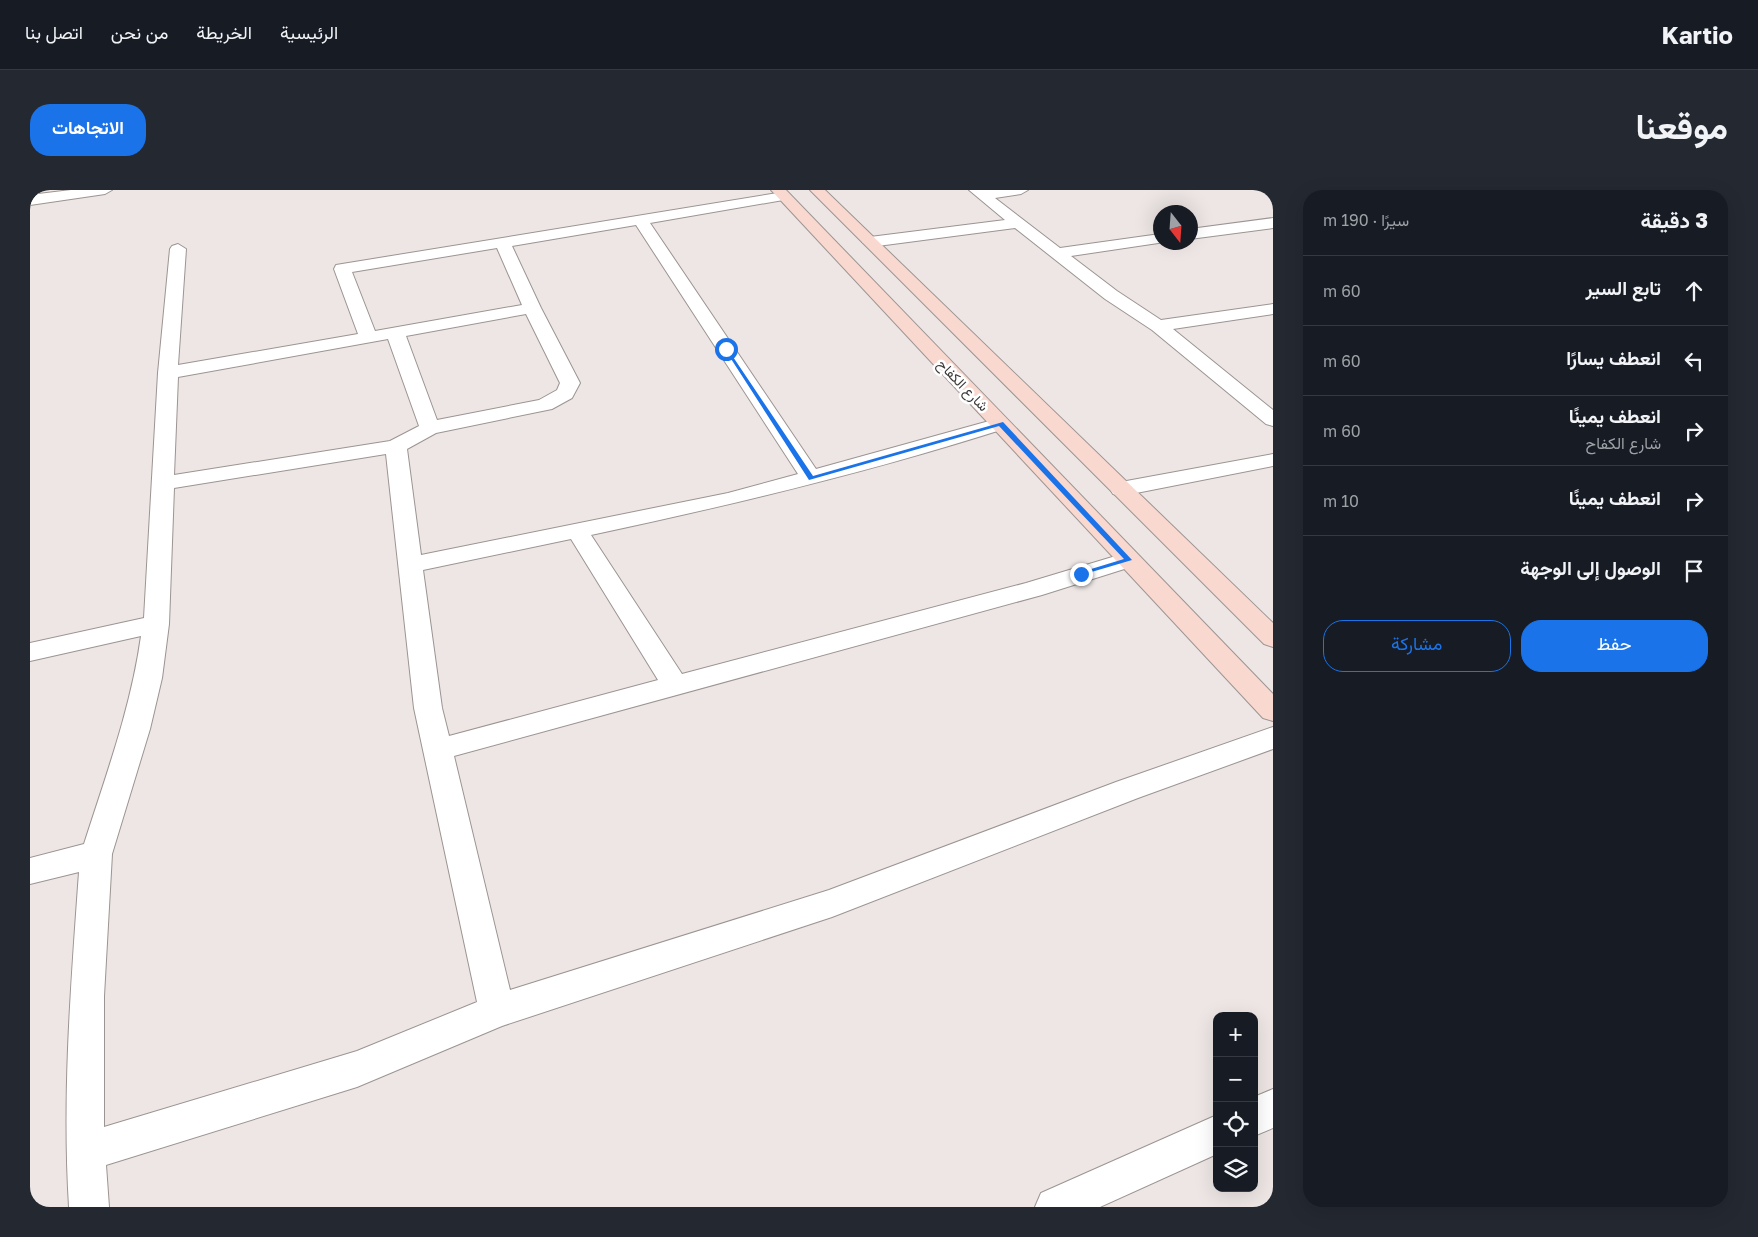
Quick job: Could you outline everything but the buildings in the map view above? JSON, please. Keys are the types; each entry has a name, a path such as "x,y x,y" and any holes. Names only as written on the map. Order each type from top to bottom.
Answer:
{"street":[{"path":"30,200 105,190"},
{"path":"817,190 1273,638"},
{"path":"979,192 1021,190"},
{"path":"979,192 1121,302 1158,326 1273,420"},
{"path":"368,337 342,269 640,220 781,193"},
{"name":"شارع الكفاح","path":"781,193 1273,711"},
{"path":"640,220 811,478"},
{"path":"1198,233 1273,223"},
{"path":"870,242 1019,224"},
{"path":"1057,253 1153,240"},
{"path":"163,483 396,446 430,428 545,405 565,394 570,383 532,308 503,243"},
{"path":"89,1207 85,1152 87,996 96,854 136,729 150,678 156,624 168,372 178,250"},
{"path":"168,372 532,308"},
{"path":"1158,326 1273,309"},
{"path":"395,332 430,428"},
{"path":"1245,397 1267,393"},
{"path":"409,565 730,500 1000,424"},
{"path":"396,446 409,565 428,708 497,1011"},
{"path":"1121,489 1273,460"},
{"path":"578,532 676,686"},
{"path":"437,750 1033,589 1129,560"},
{"path":"30,652 156,624"},
{"path":"85,1152 356,1069 497,1011 832,903 1126,790 1273,738"},
{"path":"30,871 96,854"},
{"path":"1258,1115 1273,1108"},
{"path":"1055,1207 1213,1136"}],"route":[{"path":"726,349 811,478 943,442 1000,424 1129,560 1081,574"}]}
